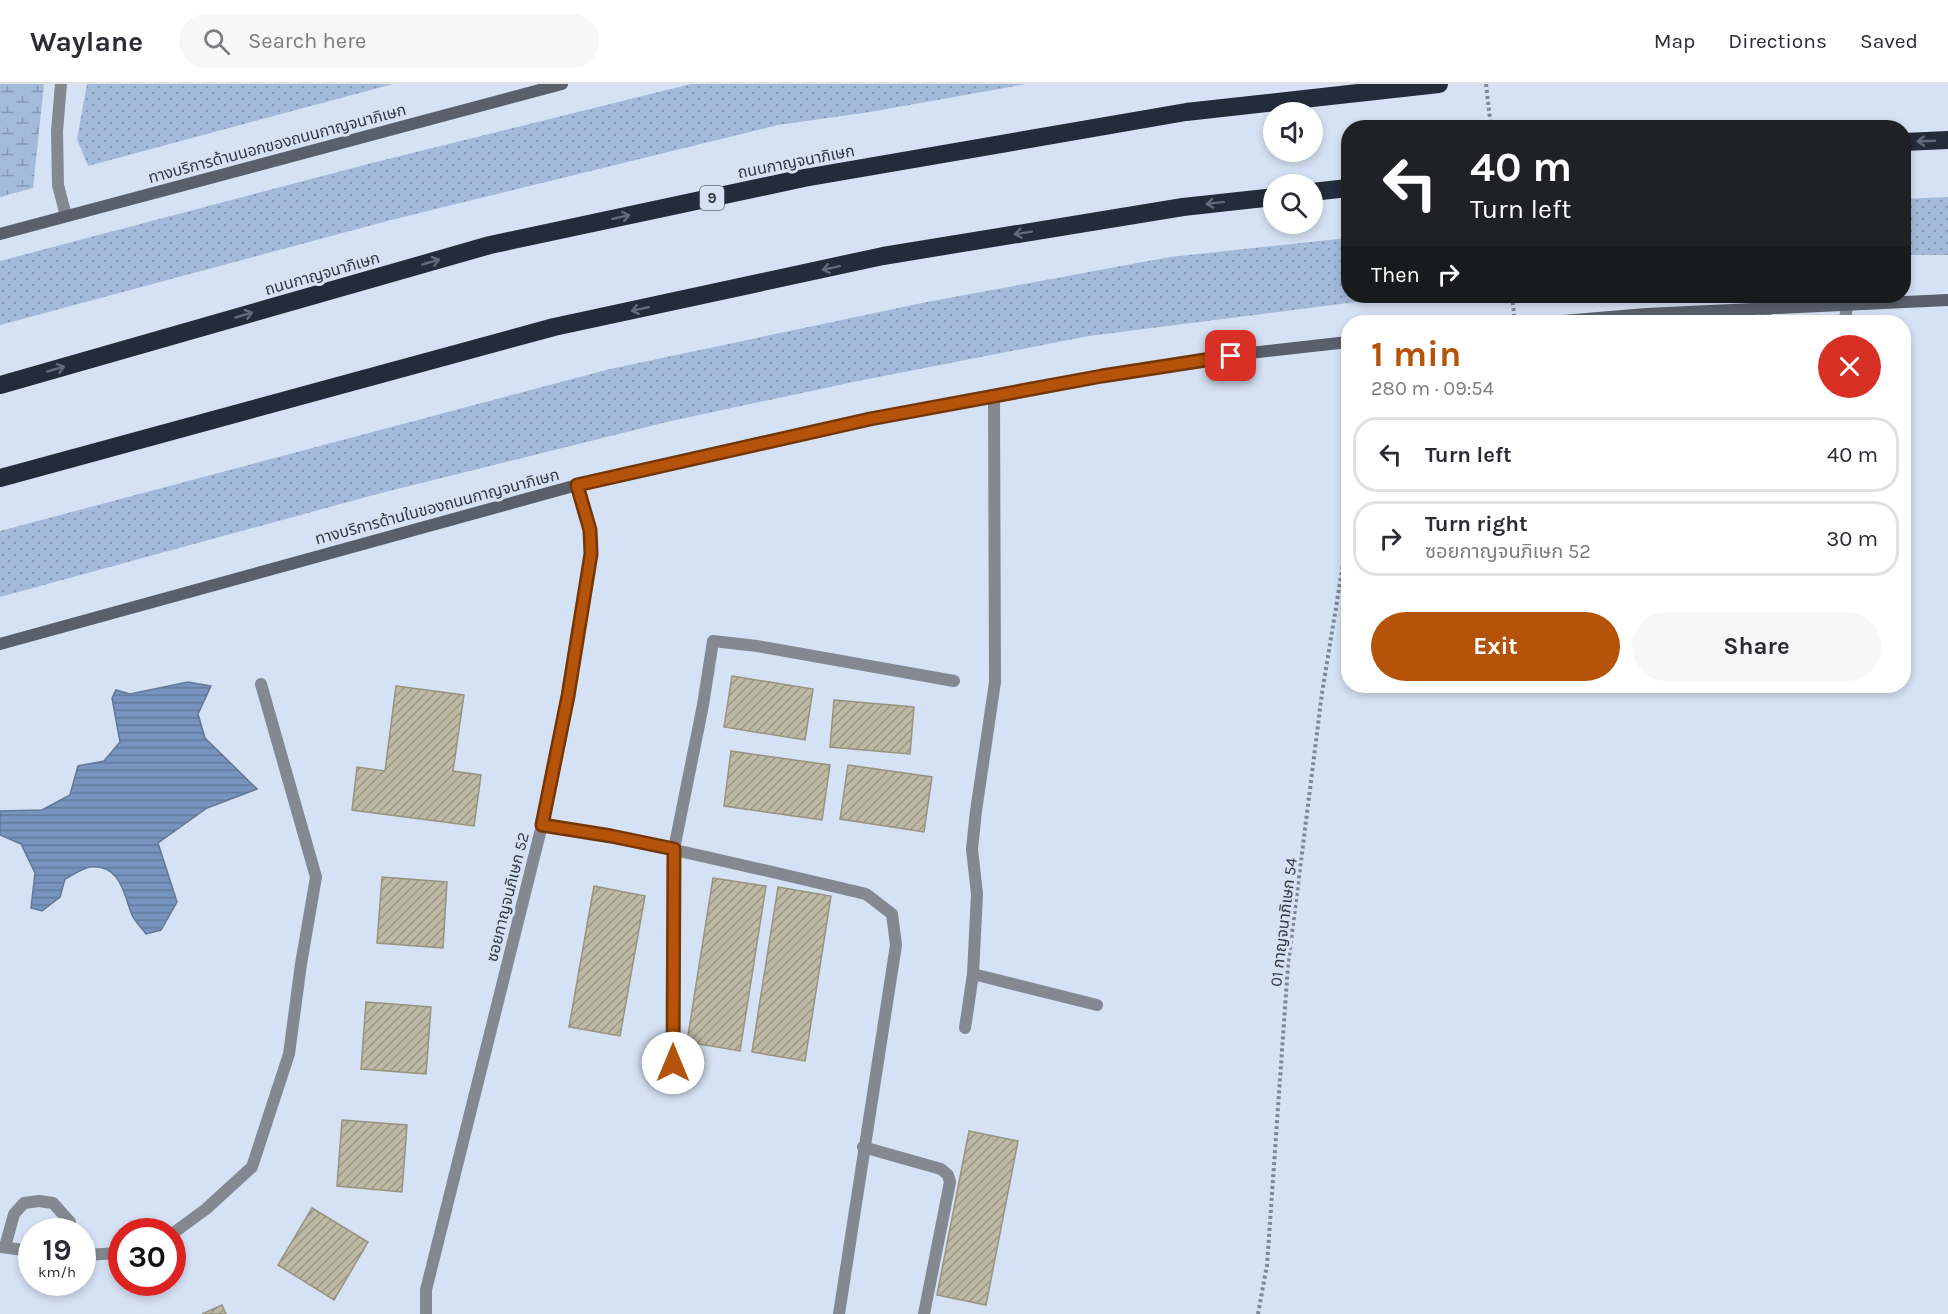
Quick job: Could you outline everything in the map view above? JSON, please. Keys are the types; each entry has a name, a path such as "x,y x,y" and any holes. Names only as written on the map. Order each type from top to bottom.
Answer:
{"highway":[{"name":"ถนนกาญจนาภิเษก","path":"0,385 490,245 792,181 1185,112 1439,84"},
{"path":"1911,142 1948,140"},
{"path":"1323,191 1341,189"},
{"path":"0,478 566,325 883,256 1182,207 1263,198"}],"main road":[{"name":"ทางบริการด้านนอกของถนนกาญจนาภิเษก","path":"0,234 562,84"},
{"path":"1911,301 1948,300"},
{"path":"1634,315 1873,303"},
{"name":"ทางบริการด้านในของถนนกาญจนาภิเษก","path":"0,644 577,485 870,419 1219,357 1341,343"}],"street":[{"path":"61,84 57,131 58,185 66,216"},
{"path":"1846,315 1848,304"},
{"path":"1766,315 1767,308"},
{"path":"965,1028 973,974 977,894 972,849 995,682 994,397"},
{"name":"ซอยกาญจนภิเษก 52","path":"426,1314 426,1290 542,825 568,696 591,554 590,530 577,485"},
{"path":"673,1063 674,849 703,705 713,641 757,646 954,681"},
{"path":"186,1224 206,1209 252,1167 289,1054 316,877 261,684"},
{"path":"542,825 674,849 866,894 892,914 896,945 839,1314"},
{"path":"973,974 1097,1005"},
{"path":"863,1147 941,1169 948,1175 950,1182 924,1314"},
{"path":"18,1249 2,1247 14,1214 24,1203 39,1201 53,1203 66,1218"}],"path":[{"path":"1486,84 1490,120"},
{"name":"01 กาญจนาภิเษก 54","path":"1258,1314 1267,1265 1288,965 1322,693 1341,577"}],"green space":[{"path":"0,84 44,84 33,188 0,197"},
{"path":"87,84 393,84 88,166 77,139"},
{"path":"691,84 1026,84 870,112 778,125 391,220 0,325 0,261 372,163"},
{"path":"1948,197 1948,255 1911,255 1911,199"},
{"path":"1341,239 1341,303 1348,303 1089,336 858,381 671,421 381,493 0,597 0,531 610,369 927,302 1170,257"}],"shaded area":[{"path":"188,682 211,686 198,714 205,738 257,789 207,808 158,843 177,902 161,930 146,934 133,918 120,882 109,870 100,867 80,870 65,879 60,897 42,911 31,908 35,873 21,844 0,835 0,811 42,810 70,795 78,766 104,761 120,742 112,698 116,690 130,694"}],"building":[{"path":"732,676 813,689 805,740 724,727"},
{"path":"396,686 464,695 453,771 481,775 474,826 352,810 357,767 385,771"},
{"path":"834,700 914,707 910,754 830,747"},
{"path":"731,751 830,765 822,820 724,806"},
{"path":"848,765 932,777 924,832 840,819"},
{"path":"382,877 447,882 443,948 377,943"},
{"path":"713,878 766,886 740,1051 687,1042"},
{"path":"594,886 645,896 620,1036 569,1027"},
{"path":"778,887 831,896 805,1061 752,1052"},
{"path":"366,1002 431,1007 426,1074 361,1069"},
{"path":"342,1120 407,1125 402,1192 337,1186"},
{"path":"969,1131 1018,1141 986,1305 937,1295"},
{"path":"312,1208 368,1242 334,1300 278,1265"},
{"path":"222,1305 226,1314 202,1314"}],"route":[{"path":"673,1063 674,849 542,825 568,696 591,554 590,530 577,485 870,419 1102,376 1231,356"}]}
